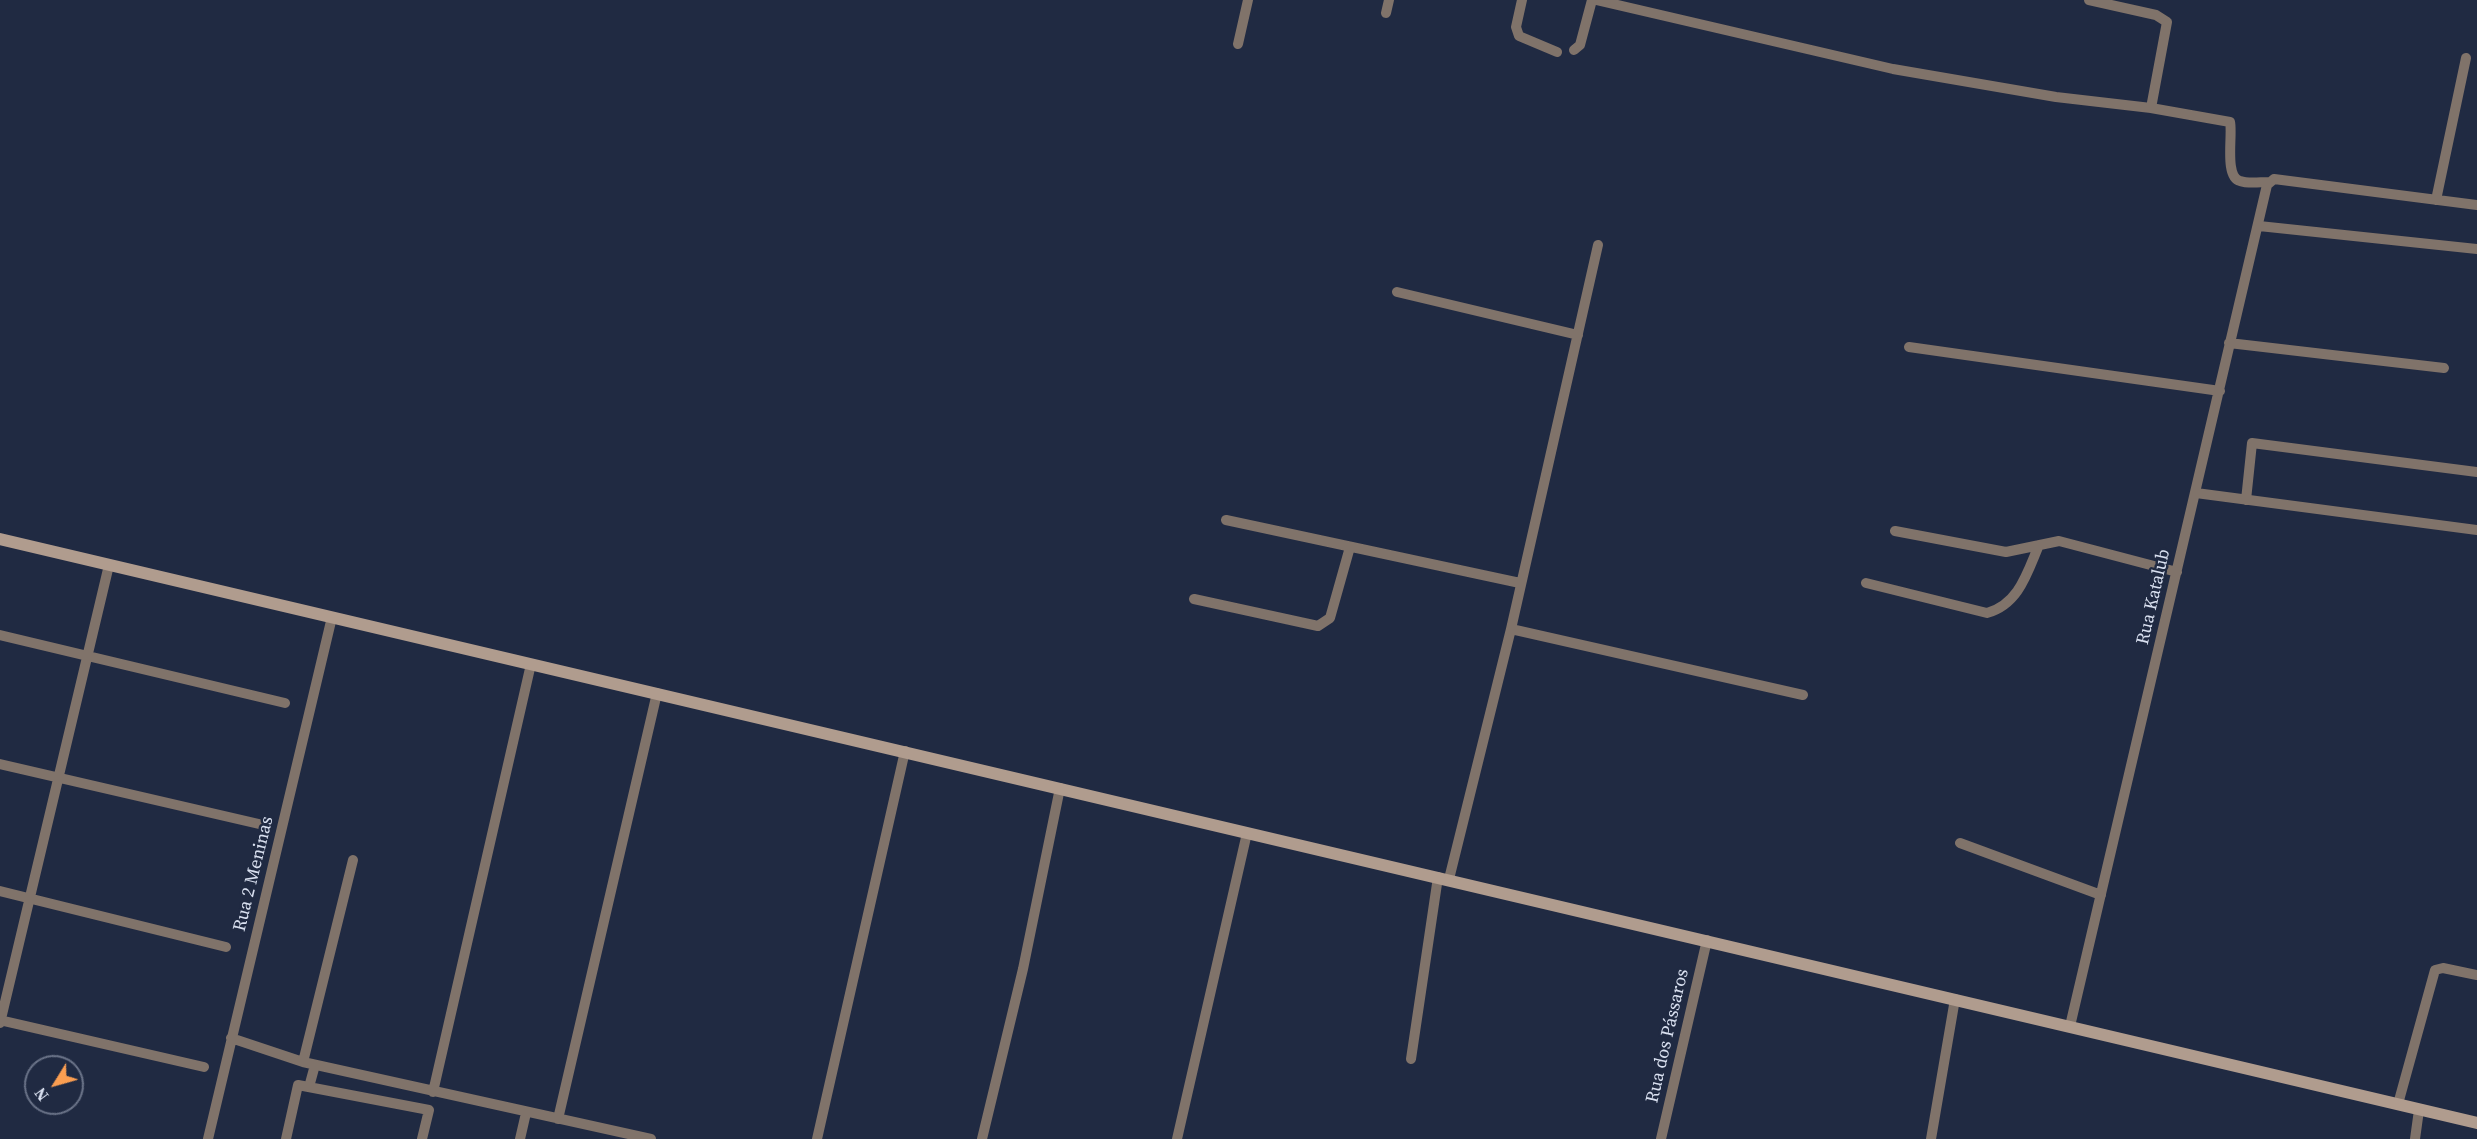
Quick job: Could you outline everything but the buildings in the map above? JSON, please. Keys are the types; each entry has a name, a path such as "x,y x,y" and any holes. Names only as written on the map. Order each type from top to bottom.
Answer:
{"main road":[{"path":"0,539 2477,1123"}],"street":[{"path":"1238,44 1248,0"},
{"path":"1386,13 1389,0"},
{"path":"1522,0 1516,27 1519,36 1557,51"},
{"path":"1574,50 1580,45 1594,0 1893,69 2056,97 2151,108 2230,122 2230,163 2235,178 2239,181 2272,180 2477,205"},
{"path":"2089,0 2156,15 2167,22 2151,108"},
{"path":"2436,200 2466,58"},
{"name":"Rua Katalub","path":"2070,1026 2220,391 2229,343 2272,180"},
{"path":"2259,226 2477,249"},
{"path":"1411,1059 1444,878 1511,629 1598,245"},
{"path":"1397,291 1578,334"},
{"path":"2229,343 2444,368"},
{"path":"1909,347 2220,391"},
{"path":"2246,500 2252,443 2477,472"},
{"path":"2196,493 2477,530"},
{"path":"1226,520 1520,583"},
{"path":"1895,531 2006,552 2060,541 2177,573"},
{"path":"1866,583 1987,613 1998,610 2019,593 2039,545"},
{"path":"1194,599 1318,626 1324,624 1330,618 1350,547"},
{"path":"109,565 0,1021 204,1067"},
{"name":"Rua 2 Meninas","path":"207,1139 332,617"},
{"path":"1511,629 1803,695"},
{"path":"0,635 285,703"},
{"path":"433,1092 531,664"},
{"path":"558,1119 657,693"},
{"path":"817,1139 905,751"},
{"path":"0,764 259,824"},
{"path":"982,1139 1023,969 1060,788"},
{"path":"1177,1139 1247,833"},
{"path":"1960,843 2101,895"},
{"path":"303,1062 353,860"},
{"path":"0,891 226,947"},
{"name":"Rua dos Pássaros","path":"1661,1139 1707,940"},
{"path":"2398,1104 2435,970 2443,968 2477,975"},
{"path":"1931,1139 1955,999"},
{"path":"231,1038 315,1065 651,1139"},
{"path":"309,1087 315,1065"},
{"path":"286,1139 298,1085 429,1110 422,1139"},
{"path":"2415,1139 2419,1110"},
{"path":"520,1139 526,1113"}]}
